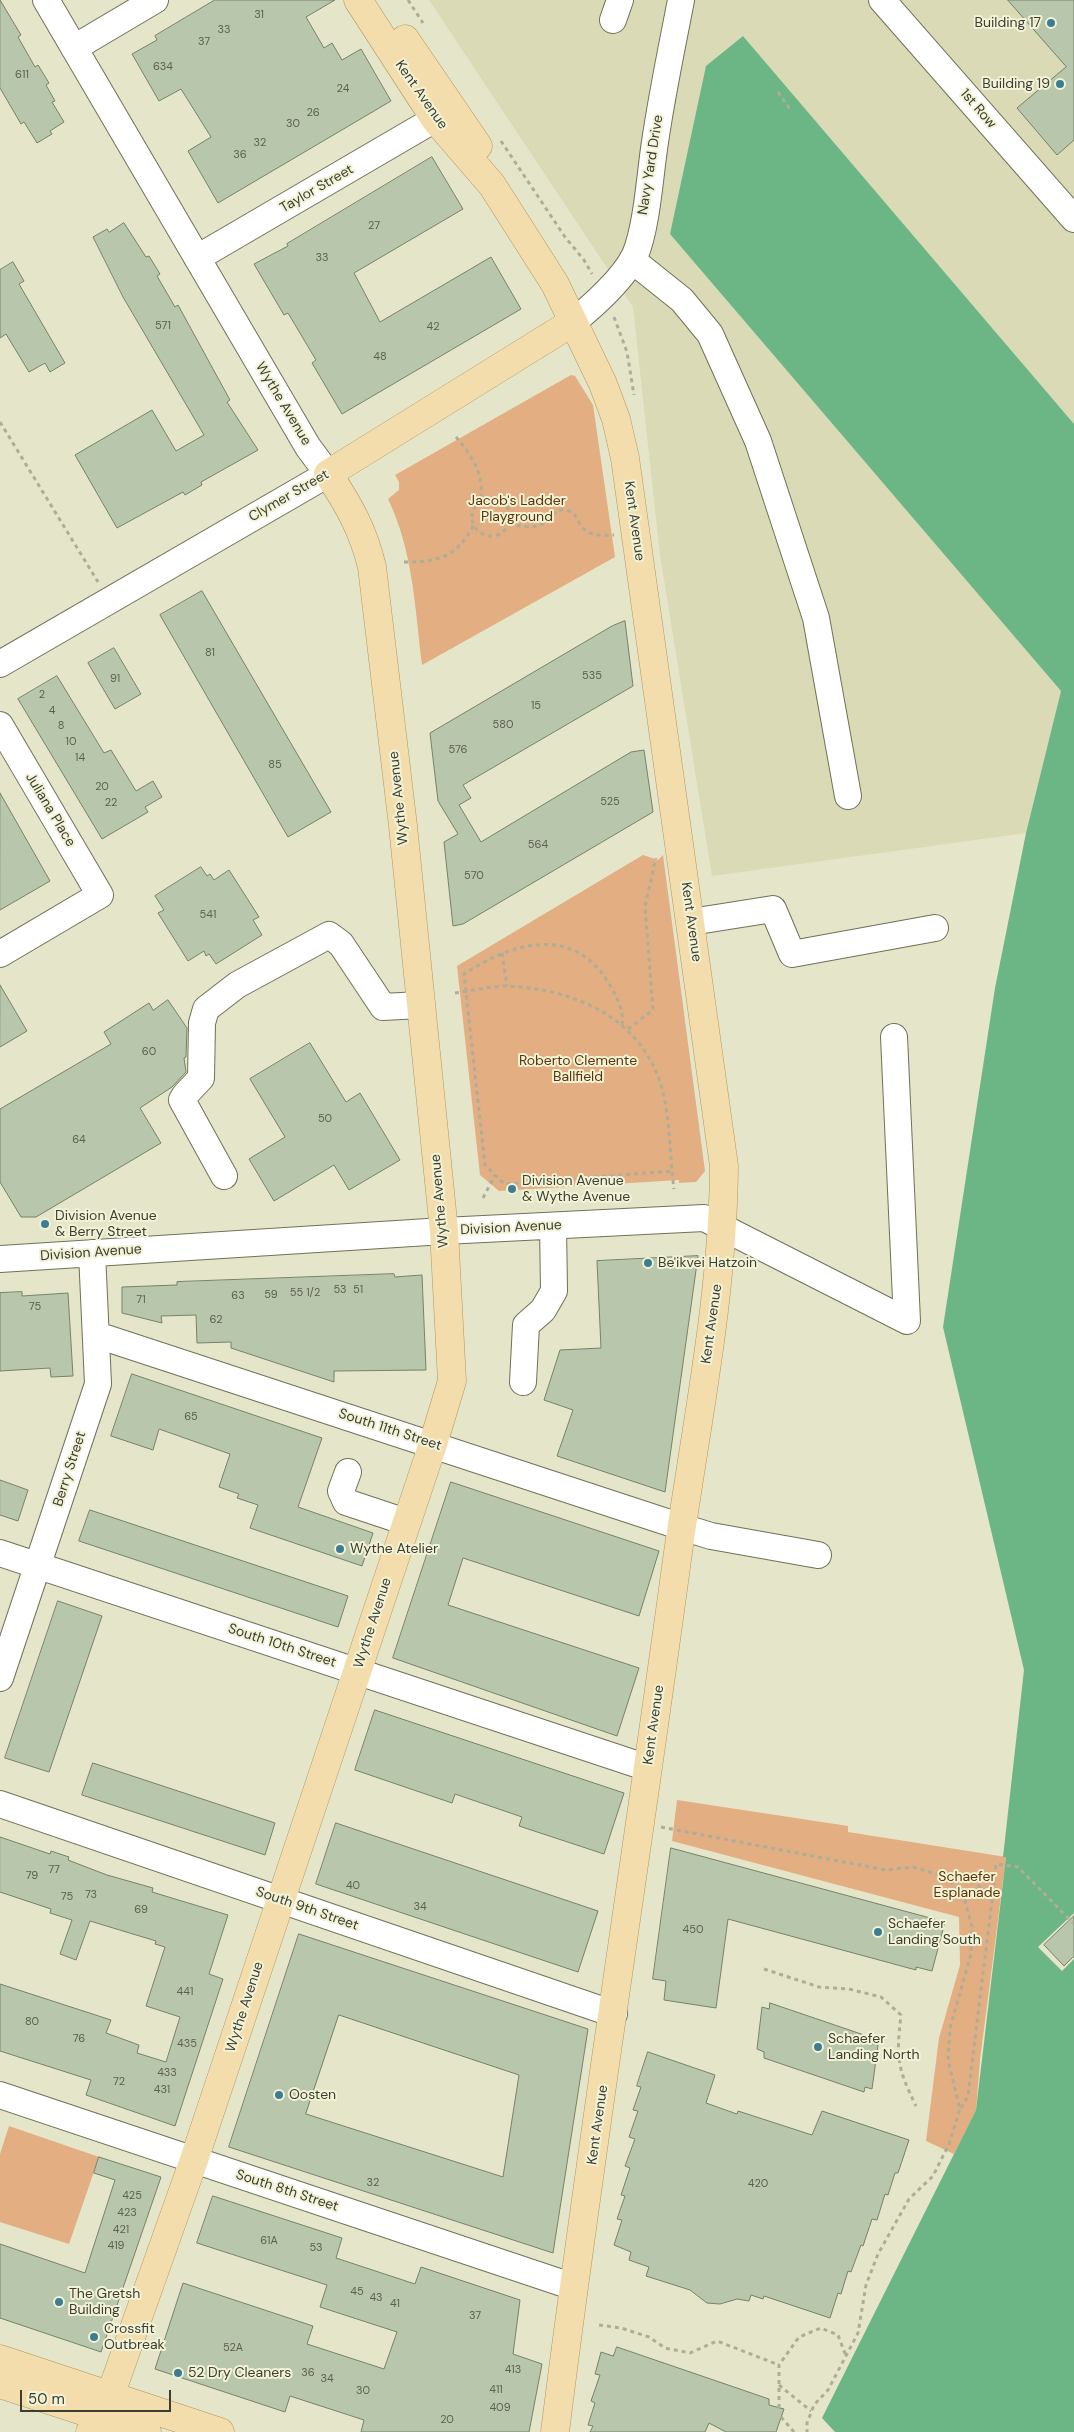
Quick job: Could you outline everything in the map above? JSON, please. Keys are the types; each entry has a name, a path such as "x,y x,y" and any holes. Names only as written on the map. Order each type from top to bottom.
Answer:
{"main road":[{"name":"Kent Avenue","path":"358,0 436,119 492,185 555,284 580,317 610,401 625,458 724,1166 723,1228 714,1316 682,1527 555,2432"},
{"name":"Kent Avenue","path":"378,0 483,152 492,185"},
{"name":"Clymer Street","path":"328,474 580,317"},
{"name":"Wythe Avenue","path":"99,2415 194,2160 433,1444 452,1381 444,1231 399,796 372,567 366,543 351,508 328,474"},
{"path":"0,2359 99,2415 220,2432"},
{"path":"0,2384 147,2432"}],"street":[{"name":"Wythe Avenue","path":"46,0 308,447 328,474"},
{"path":"74,48 155,0"},
{"name":"Navy Yard Drive","path":"580,317 632,260 645,210 660,104 681,0"},
{"name":"1st Row","path":"882,0 1074,219"},
{"name":"Taylor Street","path":"197,258 436,119"},
{"path":"632,260 682,300 710,334 758,441 816,618 848,796"},
{"name":"Clymer Street","path":"0,664 328,474"},
{"name":"Juliana Place","path":"0,725 100,895 0,954"},
{"path":"691,922 773,909 792,954 935,928"},
{"path":"224,1176 182,1100 184,1095 201,1078 202,1023 206,1009 237,985 330,935 341,944 383,1007 420,1004"},
{"name":"Division Avenue","path":"0,1260 444,1231 704,1218 907,1321 894,1037"},
{"path":"523,1382 526,1325 550,1302 554,1291 553,1226"},
{"name":"Berry Street","path":"0,1678 98,1384 92,1253"},
{"name":"South 11th Street","path":"97,1335 682,1527 712,1536 818,1555"},
{"path":"348,1472 341,1491 346,1502 406,1522"},
{"name":"South 10th Street","path":"0,1553 648,1768"},
{"name":"South 9th Street","path":"0,1804 614,2014"},
{"name":"South 8th Street","path":"0,2095 574,2287"}],"path":[{"path":"778,92 791,111"},
{"path":"0,422 109,601"},
{"path":"456,437 476,466 482,484 480,501 472,514 474,524 481,534 489,536 502,533 509,523 510,510 503,501 489,498 480,501"},
{"path":"509,523 524,527 539,525 557,511 564,509 574,515 581,528 588,533 601,536 619,535"},
{"path":"404,562 441,559 461,546 474,524"},
{"path":"628,1029 653,1010 645,906 656,858 661,855"},
{"path":"622,1025 620,1010 612,989 601,971 590,959 575,950 544,943 502,953 464,974 464,992 485,1165 504,1184 672,1171"},
{"path":"502,953 506,986"},
{"path":"455,993 506,986 555,992 597,1008 628,1029 647,1052 664,1095 674,1188"},
{"path":"483,1198 495,1175"},
{"path":"641,1823 886,1870 913,1867 940,1875 960,1875 976,1883 984,1891 993,1892"},
{"path":"807,2432 807,2423 814,2404 828,2390 858,2333 866,2284 878,2254 909,2199 933,2176 949,2144 960,2109 968,2096 996,1864 1018,1867 1074,1924"},
{"path":"940,1875 956,1886 965,1901 972,1927 971,1954 950,2028 948,2060 960,2109"},
{"path":"764,1968 819,1987 849,1988 881,1997 901,2015 897,2050 901,2075 916,2106"},
{"path":"599,2325 621,2328 649,2337 664,2348 690,2353 717,2341 779,2365"},
{"path":"779,2408 779,2365 798,2337 821,2328 838,2335 846,2356"},
{"path":"778,2385 811,2411"},
{"path":"781,2417 794,2432"}],"shaded area":[{"path":"429,0 1074,0 1074,424 743,36 670,234 1061,691 1026,833 712,876 660,555 633,307"},
{"path":"743,36 1074,424 1074,2432 835,2432 822,2418 976,2110 1006,1857 1003,1857 1024,1670 943,1327 995,988 1026,833 1061,691 670,234 706,66"}],"green space":[{"name":"Jacob's Ladder Playground","path":"571,375 575,376 593,405 615,557 422,665 408,559 403,539 388,499 399,490 399,482 395,475"},
{"name":"Roberto Clemente Ballfield","path":"643,855 658,860 663,855 705,1171 696,1182 679,1183 679,1180 499,1191 480,1175 457,966"},
{"name":"Schaefer Esplanade","path":"677,1800 848,1826 848,1832 1006,1857 980,2060 976,2110 954,2154 926,2141 939,2038 960,1965 959,1917 672,1841"},
{"path":"9,2126 99,2157 69,2244 0,2222 0,2154"}],"pier":[{"path":"1074,1913 1074,1959 1062,1971 1038,1947"}],"building":[{"path":"0,0 21,35 18,37 35,67 38,65 49,83 46,85 55,101 52,102 64,122 50,131 52,134 37,143 24,122 21,124 0,88"},
{"path":"215,0 335,0 306,17 324,48 332,43 342,60 361,49 391,101 218,203 188,151 211,137 181,89 159,101 132,54 157,40 155,36"},
{"path":"1008,0 1074,0 1074,140 1057,155 1017,108 1066,67"},
{"path":"432,157 463,209 354,273 380,322 491,257 521,309 342,414 312,363 316,360 288,313 284,315 254,264 288,246 287,244"},
{"path":"124,223 146,257 149,256 160,274 157,276 175,307 178,305 230,400 227,402 258,450 201,482 202,485 185,495 183,492 117,528 75,455 152,410 176,451 204,435 123,297 93,237 107,229 109,232"},
{"path":"13,262 24,281 19,284 65,363 50,372 45,363 29,372 6,334 0,338 0,270"},
{"path":"202,591 331,812 288,837 160,615"},
{"path":"625,621 633,686 463,785 471,798 459,805 481,842 631,752 644,750 653,812 463,924 453,926 444,842 458,834 438,801 430,733 612,626"},
{"path":"114,648 141,694 115,709 88,663"},
{"path":"57,676 104,753 111,750 136,791 153,781 162,797 145,807 148,812 102,839 18,699"},
{"path":"0,793 50,881 0,910"},
{"path":"201,867 207,876 210,874 214,880 229,870 259,917 253,920 262,935 216,964 209,954 206,956 204,951 188,961 158,913 164,910 155,896"},
{"path":"0,985 27,1031 0,1047"},
{"path":"168,1000 187,1028 186,1057 184,1058 186,1072 172,1087 140,1108 161,1143 36,1217 21,1217 0,1182 0,1109 111,1044 104,1032 149,1003 153,1010"},
{"path":"310,1043 346,1102 360,1093 400,1160 349,1190 334,1165 274,1201 249,1159 285,1137 250,1079"},
{"path":"698,1256 665,1492 557,1456 573,1410 544,1400 560,1350 601,1348 597,1261"},
{"path":"394,1274 395,1277 422,1275 426,1370 334,1371 334,1382 231,1348 231,1342 197,1343 196,1315 161,1316 162,1323 122,1313 122,1287 177,1285 177,1282"},
{"path":"22,1292 22,1296 68,1293 73,1376 51,1377 50,1368 0,1371 0,1293"},
{"path":"132,1374 322,1438 298,1507 373,1533 362,1566 250,1528 258,1505 237,1498 239,1494 219,1487 230,1454 159,1429 153,1450 111,1436"},
{"path":"0,1480 28,1490 18,1521 0,1515"},
{"path":"451,1482 659,1551 639,1616 463,1558 448,1605 639,1668 617,1736 393,1658"},
{"path":"90,1510 348,1596 338,1627 79,1541"},
{"path":"58,1601 102,1616 49,1772 5,1758"},
{"path":"375,1710 624,1793 604,1854 519,1826 522,1817 455,1794 452,1803 355,1770"},
{"path":"93,1763 275,1823 265,1855 82,1795"},
{"path":"336,1823 598,1911 578,1972 316,1884"},
{"path":"0,1837 50,1854 51,1851 69,1857 68,1860 107,1875 153,1888 152,1892 228,1915 209,1974 223,1979 175,2126 86,2095 91,2080 0,2051 0,1984 111,2020 106,2033 139,2045 137,2053 166,2062 180,2017 146,2006 165,1947 155,1944 156,1941 90,1921 76,1960 60,1954 72,1920 50,1913 51,1909 0,1892"},
{"path":"671,1848 945,1922 932,1971 916,1967 916,1970 728,1919 716,2008 664,2000 666,1981 653,1979"},
{"path":"1074,1916 1074,1956 1064,1966 1044,1945"},
{"name":"Oosten","path":"299,1934 588,2029 553,2253 229,2147","holes":["339,2015 519,2075 503,2177 306,2114"]},
{"name":"Schaefer Landing North","path":"770,2003 870,2037 869,2043 878,2045 872,2089 865,2087 864,2092 764,2058 764,2052 757,2049 762,2007 769,2009"},
{"path":"648,2052 715,2075 706,2103 737,2114 738,2111 812,2135 822,2111 909,2140 898,2173 895,2173 888,2195 885,2194 877,2220 872,2219 863,2246 861,2245 851,2272 848,2271 841,2294 838,2293 830,2318 764,2296 763,2299 751,2295 749,2301 737,2299 720,2304 707,2303 690,2290 646,2276 649,2267 629,2260 631,2252 614,2245 622,2220 617,2219 625,2196 621,2195 630,2168 625,2166 635,2139 629,2137 638,2111 633,2110 641,2087 637,2086"},
{"name":"The Gretsh Building","path":"99,2157 161,2177 101,2352 0,2318 0,2244 85,2273 115,2180 94,2173"},
{"path":"213,2196 342,2238 336,2258 415,2284 421,2267 520,2300 513,2354 542,2364 529,2432 361,2432 364,2420 290,2396 285,2412 155,2369 183,2283 313,2326 307,2344 384,2369 397,2332 320,2307 327,2285 197,2243"},
{"path":"617,2347 769,2399 769,2405 784,2409 776,2432 726,2432 709,2423 705,2432 590,2432 593,2426 588,2425 595,2403 591,2401 600,2375 595,2374 601,2352 613,2356"}],"place":[{"name":"Building 17","path":"1051,23"},
{"name":"Building 19","path":"1060,84"},
{"name":"Division Avenue & Wythe Avenue","path":"512,1189"},
{"name":"Division Avenue & Berry Street","path":"45,1224"},
{"name":"Be'ikvei Hatzoin","path":"648,1263"},
{"name":"Wythe Atelier","path":"340,1549"},
{"name":"Schaefer Landing South","path":"878,1932"},
{"name":"Schaefer Landing North","path":"818,2047"},
{"name":"Oosten","path":"279,2095"},
{"name":"The Gretsh Building","path":"59,2302"},
{"name":"Crossfit Outbreak","path":"94,2337"},
{"name":"52 Dry Cleaners","path":"178,2373"}]}
